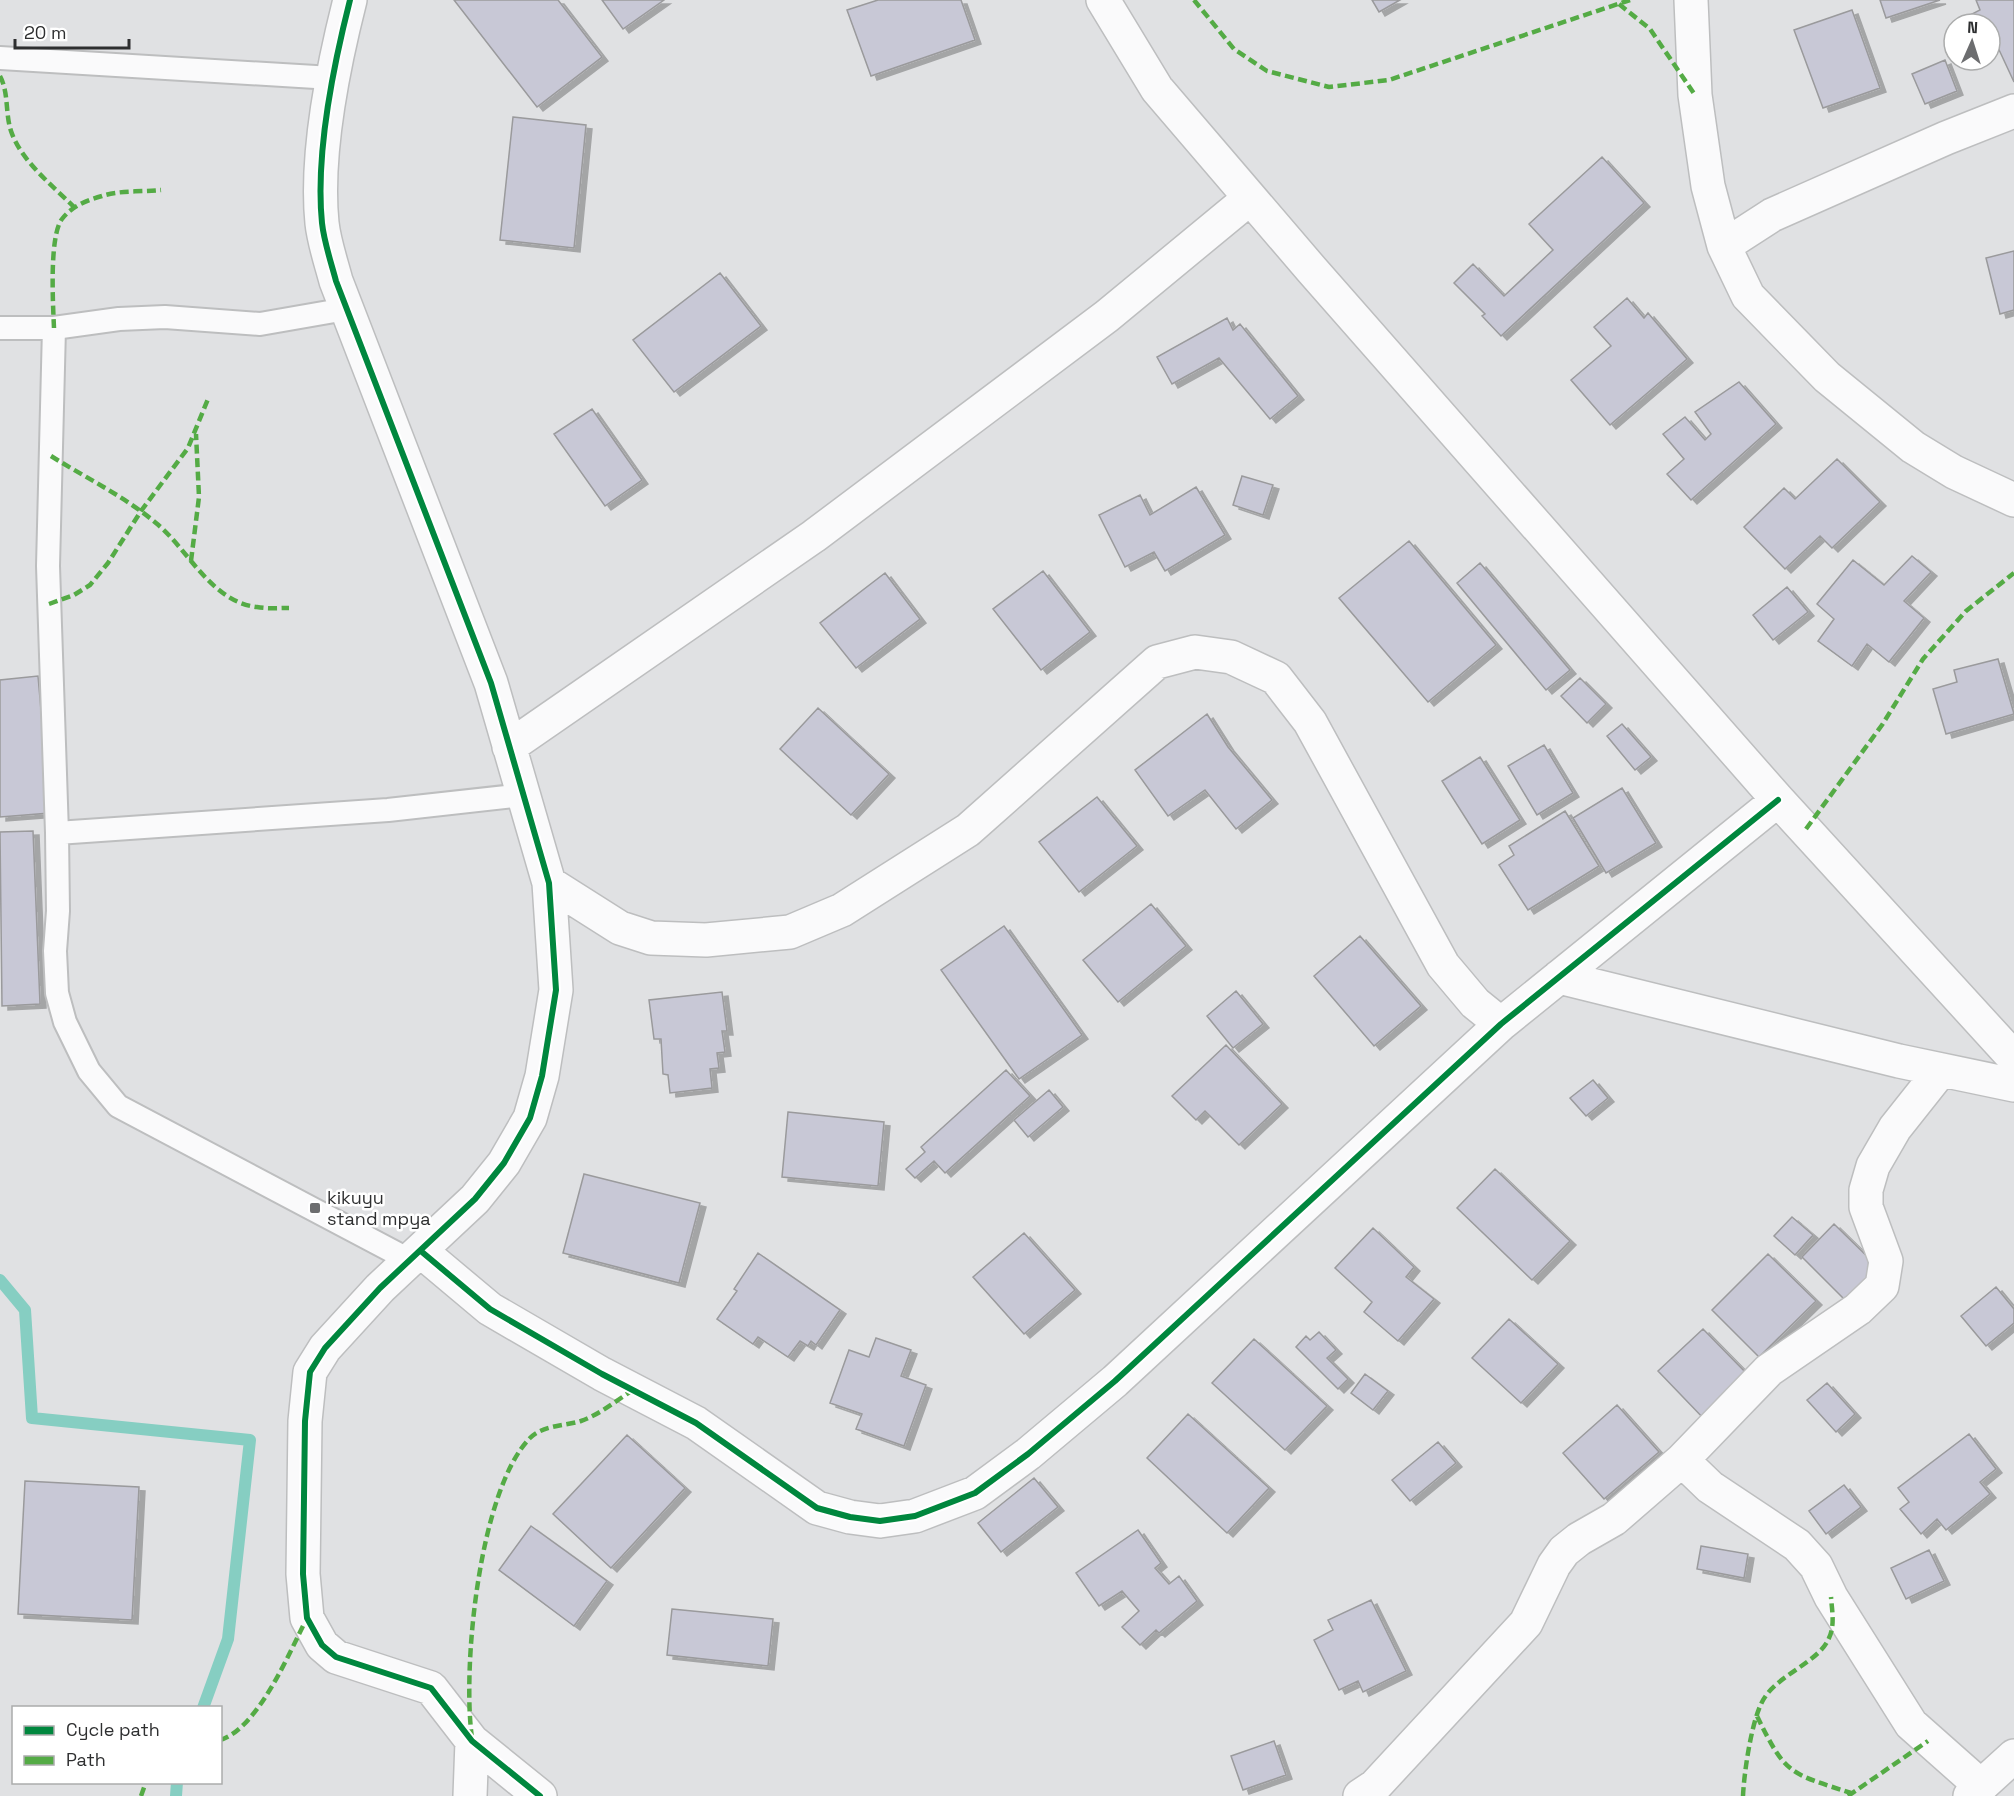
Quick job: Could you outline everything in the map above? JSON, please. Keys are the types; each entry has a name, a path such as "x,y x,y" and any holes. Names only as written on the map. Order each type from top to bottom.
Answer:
{"main road":[{"path":"350,0 332,78 322,159 322,224 336,281 346,309 491,683 549,883 556,990 542,1076 530,1118 504,1163 482,1190 416,1256 380,1288 325,1348 310,1372 305,1421 303,1562 307,1618 322,1645 336,1658 431,1688 472,1741 540,1796"},
{"path":"1103,0 1157,89 1250,198 1778,800 2014,1058"},
{"path":"1691,0 1695,95 1708,186 1724,246 1748,296 1827,377 1913,447 1981,486 2014,500"},
{"path":"1724,246 1772,215 1946,138 2014,111"},
{"path":"509,747 813,536 1107,316 1250,198"},
{"path":"549,883 620,928 651,938 706,940 790,932 842,910 968,830 1130,683 1157,662 1195,652 1231,657 1276,678 1310,722 1443,965 1475,1003 1501,1023"},
{"path":"416,1256 490,1310 696,1423 817,1508 850,1517 880,1521 915,1516 975,1493 1028,1454 1115,1381 1501,1023 1778,800"},
{"path":"1559,977 1941,1070 2014,1085"},
{"path":"1372,1793 1526,1623 1554,1565 1564,1551 1579,1539 1614,1519 1682,1460 1768,1370 1858,1309 1882,1286 1886,1261 1866,1207 1866,1190 1873,1166 1895,1128 1941,1070"},
{"path":"1682,1460 1710,1487 1797,1545 1816,1566 1831,1597 1911,1724 1975,1791 2014,1756"},
{"path":"471,1796 472,1741"}],"lane":[{"path":"0,58 332,78"},
{"path":"0,328 54,328 119,319 165,317 260,324 346,309"},
{"path":"54,328 48,566 57,833 58,911 55,951 57,993 65,1022 89,1071 118,1106 416,1256"},
{"path":"57,833 388,810 523,795"}],"building":[{"path":"454,0 558,0 602,57 537,107"},
{"path":"602,0 664,0 623,29"},
{"path":"878,0 961,0 975,40 871,76 847,10"},
{"path":"1372,0 1400,0 1379,12"},
{"path":"1880,0 1940,0 1886,18"},
{"path":"1976,0 2014,0 2014,82 2002,56 2002,12 1976,12 1980,10"},
{"path":"1852,10 1880,88 1823,108 1794,30"},
{"path":"1942,61 1942,72 1950,72 1957,91 1925,104 1912,74"},
{"path":"513,117 586,125 574,248 500,240"},
{"path":"1602,157 1644,203 1501,336 1482,316 1485,314 1454,283 1473,264 1504,296 1553,250 1529,224"},
{"path":"2014,251 2014,310 2000,314 1986,258"},
{"path":"720,273 761,326 674,392 633,340"},
{"path":"1627,298 1644,318 1648,313 1687,359 1610,425 1571,380 1611,346 1594,327"},
{"path":"1227,318 1233,330 1240,324 1298,396 1270,419 1219,358 1172,384 1157,357"},
{"path":"1739,382 1776,424 1691,500 1667,474 1684,459 1663,434 1685,417 1705,440 1711,434 1695,412"},
{"path":"592,409 642,480 605,506 554,434"},
{"path":"1837,459 1880,502 1832,548 1820,536 1785,569 1744,527 1784,488 1795,499"},
{"path":"1242,476 1273,485 1263,515 1233,505"},
{"path":"1196,487 1225,535 1165,571 1154,552 1125,567 1099,515 1140,495 1150,515"},
{"path":"1409,541 1496,645 1428,702 1339,598"},
{"path":"1912,556 1931,572 1904,601 1924,618 1889,662 1867,644 1852,666 1818,641 1834,619 1817,604 1853,560 1884,585"},
{"path":"1480,563 1570,670 1546,690 1457,583"},
{"path":"1043,571 1090,632 1041,670 993,609"},
{"path":"885,573 920,619 856,668 820,623"},
{"path":"1787,587 1808,612 1773,640 1753,615"},
{"path":"1998,659 2014,714 1946,734 1933,689 1957,682 1954,670"},
{"path":"38,676 50,813 0,817 0,680"},
{"path":"1580,678 1606,704 1587,723 1561,696"},
{"path":"818,708 889,774 851,815 780,749"},
{"path":"1207,714 1228,747 1272,800 1236,829 1205,790 1168,816 1135,770"},
{"path":"1622,724 1651,757 1635,770 1607,736"},
{"path":"1544,745 1573,793 1537,815 1508,766"},
{"path":"1480,757 1520,820 1482,844 1442,781"},
{"path":"1622,788 1656,843 1606,873 1573,818"},
{"path":"1097,797 1137,846 1079,892 1039,842"},
{"path":"1565,811 1599,866 1528,910 1499,865 1514,855 1509,846"},
{"path":"33,831 40,1004 2,1006 0,832"},
{"path":"1151,904 1186,946 1118,1002 1083,960"},
{"path":"1004,926 1082,1035 1019,1079 941,970"},
{"path":"1360,936 1421,1006 1374,1046 1314,976"},
{"path":"1236,991 1263,1024 1233,1048 1207,1016"},
{"path":"722,992 727,1031 722,1031 725,1052 717,1053 719,1068 710,1069 712,1088 670,1093 668,1075 663,1074 661,1039 654,1039 649,1000"},
{"path":"1226,1045 1282,1104 1239,1145 1205,1111 1196,1120 1172,1096"},
{"path":"1006,1070 1030,1096 945,1173 934,1161 915,1178 906,1169 925,1152 921,1147"},
{"path":"1593,1080 1608,1098 1586,1116 1570,1098"},
{"path":"1049,1090 1063,1107 1028,1137 1014,1120"},
{"path":"788,1112 884,1122 878,1186 782,1177"},
{"path":"1495,1169 1570,1241 1532,1280 1457,1208"},
{"path":"584,1174 700,1203 679,1283 563,1253"},
{"path":"1792,1217 1813,1235 1795,1255 1774,1236"},
{"path":"1834,1224 1879,1268 1846,1301 1802,1257"},
{"path":"1373,1228 1414,1267 1406,1277 1434,1299 1398,1341 1364,1312 1372,1302 1335,1268"},
{"path":"1024,1233 1075,1290 1024,1334 973,1277"},
{"path":"758,1253 840,1310 816,1345 811,1341 808,1346 800,1341 788,1357 758,1337 753,1344 717,1319 737,1291 734,1289"},
{"path":"1768,1254 1816,1301 1759,1357 1712,1310"},
{"path":"1996,1287 2014,1309 2014,1323 1986,1346 1961,1316"},
{"path":"1509,1319 1558,1364 1521,1403 1472,1358"},
{"path":"1703,1329 1752,1379 1706,1421 1658,1371"},
{"path":"1319,1332 1336,1350 1327,1358 1348,1379 1338,1389 1296,1347 1306,1336 1310,1340"},
{"path":"876,1338 911,1350 901,1376 926,1385 904,1446 856,1429 862,1414 830,1403 849,1350 869,1357"},
{"path":"1254,1339 1327,1406 1285,1450 1212,1383"},
{"path":"1365,1374 1388,1391 1373,1410 1351,1393"},
{"path":"1827,1383 1855,1414 1836,1432 1807,1400"},
{"path":"1617,1405 1659,1452 1604,1499 1563,1453"},
{"path":"1188,1414 1269,1488 1227,1533 1147,1458"},
{"path":"1969,1434 1996,1469 1980,1482 1990,1494 1946,1530 1937,1519 1921,1534 1900,1509 1909,1502 1898,1488"},
{"path":"627,1435 685,1488 611,1568 553,1514"},
{"path":"1438,1442 1456,1463 1410,1501 1392,1480"},
{"path":"1034,1478 1058,1507 1001,1552 978,1523"},
{"path":"25,1481 139,1487 132,1620 18,1614"},
{"path":"1844,1485 1861,1507 1826,1534 1809,1511"},
{"path":"531,1526 607,1581 574,1626 499,1570"},
{"path":"1138,1530 1161,1563 1155,1568 1169,1584 1179,1576 1197,1601 1159,1633 1156,1630 1140,1645 1122,1627 1139,1611 1122,1591 1099,1606 1076,1573"},
{"path":"1701,1546 1748,1554 1744,1578 1697,1569"},
{"path":"1929,1550 1944,1581 1906,1599 1891,1568"},
{"path":"1371,1600 1406,1671 1363,1692 1358,1681 1339,1690 1314,1640 1333,1630 1328,1620"},
{"path":"672,1609 773,1619 768,1666 667,1655"},
{"path":"1274,1741 1286,1775 1243,1790 1231,1756"}],"waterway":[{"path":"0,1280 25,1310 32,1418 250,1440 228,1639 204,1706"},
{"path":"176,1796 177,1784"}],"marked path":[{"path":"1194,0 1234,49 1267,71 1329,87 1389,80 1630,0"},
{"path":"1619,4 1650,29 1695,95"},
{"path":"0,76 5,89 9,124 16,142 38,172 74,207"},
{"path":"54,328 53,255 62,219 75,207 96,198 116,193 161,190"},
{"path":"49,604 74,595 90,585 108,563 141,511 188,448 208,399"},
{"path":"191,561 199,497 196,434"},
{"path":"51,456 144,513 168,534 201,573 226,595 241,603 257,607 289,608"},
{"path":"1806,829 1882,725 1923,659 1966,611 2014,573"},
{"path":"472,1738 470,1669 478,1581 498,1497 512,1463 535,1434 548,1428 588,1418 633,1390"},
{"path":"1743,1796 1750,1745 1760,1705 1780,1681 1809,1661 1824,1646 1832,1628 1831,1597"},
{"path":"222,1739 234,1733 260,1705 307,1618"},
{"path":"1757,1716 1775,1751 1792,1770 1802,1776 1851,1793"},
{"path":"1848,1796 1928,1741"},
{"path":"141,1796 145,1784"}],"cycle path":[{"path":"350,0 337,53 323,140 320,196 324,237 336,281 491,683 549,883 556,990 542,1076 530,1118 504,1163 475,1199 380,1288 325,1348 310,1372 305,1421 303,1574 307,1618 322,1645 336,1657 431,1688 472,1741 540,1796"},
{"path":"422,1252 490,1309 602,1374 696,1423 817,1508 850,1517 880,1521 915,1516 975,1493 1028,1454 1115,1381 1501,1024 1778,800"}],"place":[{"name":"kikuyu stand mpya","path":"315,1208"}]}
